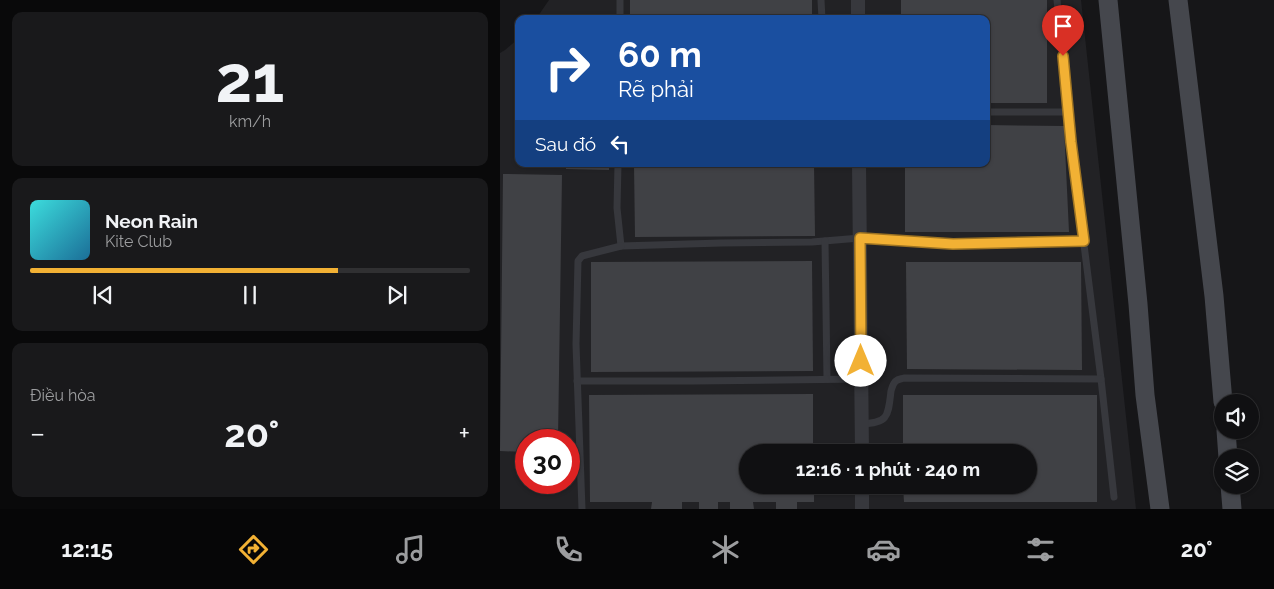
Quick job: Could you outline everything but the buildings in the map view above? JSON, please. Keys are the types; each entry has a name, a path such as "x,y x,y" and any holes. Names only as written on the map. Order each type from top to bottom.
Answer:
{"street":[{"path":"858,0 858,15"},
{"path":"1108,0 1138,304 1145,396 1160,509"},
{"path":"1178,0 1214,296 1222,394"},
{"path":"859,167 862,444"},
{"path":"862,494 862,509"},
{"path":"1231,494 1232,509"}],"lane":[{"path":"620,0 620,15"},
{"path":"820,0 822,15"},
{"path":"1057,0 1068,112 1114,498"},
{"path":"990,112 1068,112"},
{"path":"618,167 617,208 620,246"},
{"path":"582,509 576,344 578,261 582,256 620,246 825,241 860,238 953,244 1084,241"},
{"path":"825,241 827,379"},
{"path":"861,424 873,423 882,420 886,416 892,386 896,381 904,378 1101,379"},
{"path":"578,381 861,379"}],"shaded area":[{"path":"549,0 1081,0 1136,509 500,509 500,53 515,41 515,167 990,167 990,15 539,15"}],"route":[{"path":"861,361 860,238 953,244 1084,241 1071,142 1063,56"}]}
